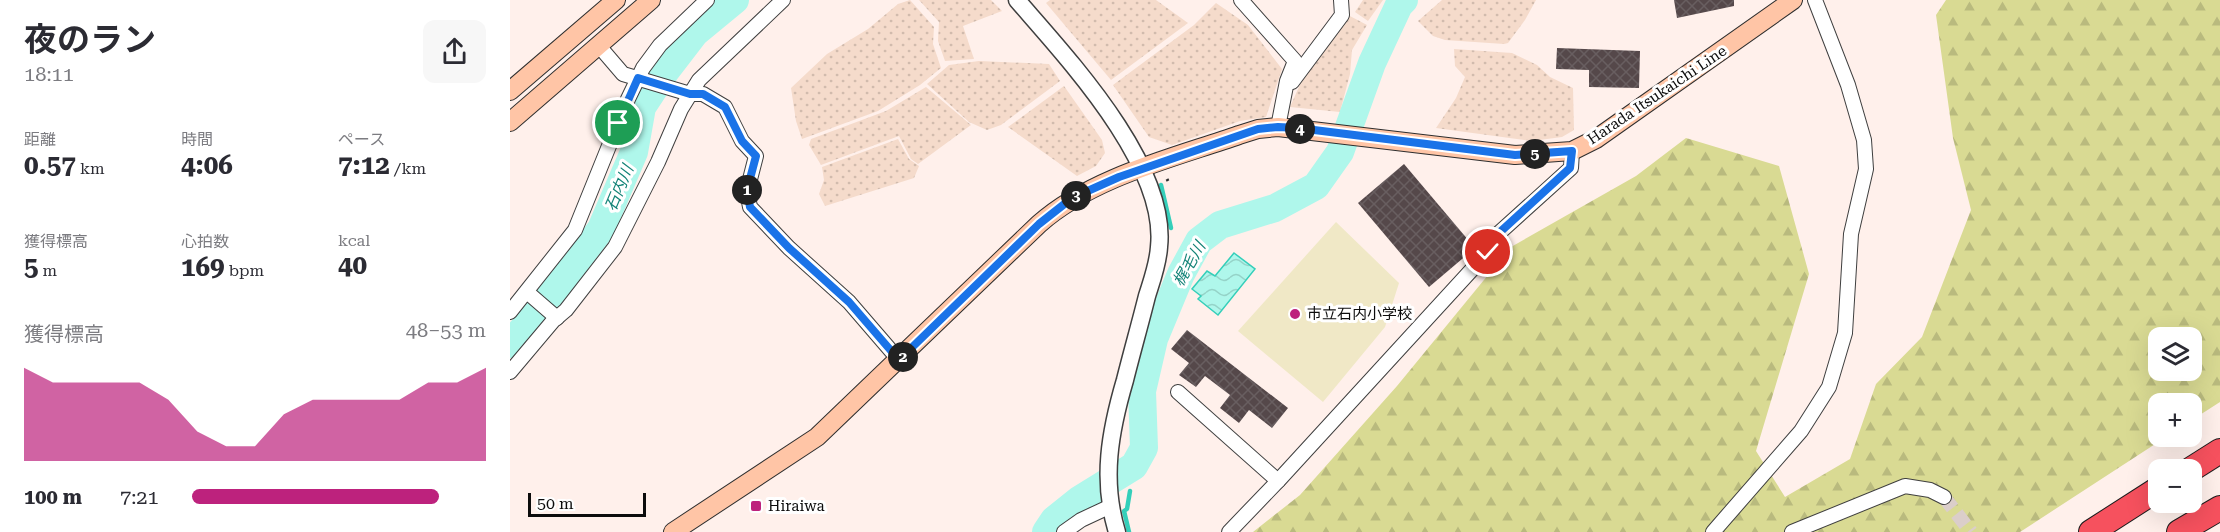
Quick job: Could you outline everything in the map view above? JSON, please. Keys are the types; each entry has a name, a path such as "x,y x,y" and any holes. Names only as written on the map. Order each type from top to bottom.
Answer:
{"highway":[{"path":"2202,463 2220,452"},
{"path":"2091,532 2148,495"},
{"path":"2179,532 2220,508"}],"main road":[{"path":"510,91 616,0"},
{"path":"510,122 651,0"},
{"name":"Harada Itsukaichi Line","path":"673,532 692,527 817,437 1055,210 1082,194 1143,169 1239,135 1258,129 1278,127 1515,155 1572,151 1596,139 1793,0"}],"street":[{"path":"510,312 575,230 641,79 660,45 707,0"},
{"path":"510,372 556,317 566,310 615,247 658,162 687,93 710,68 783,0"},
{"path":"1017,0 1086,80 1132,149 1143,169 1160,230 1159,246 1115,413 1109,446 1110,503 1117,532"},
{"path":"1241,0 1295,61 1287,81 1278,127"},
{"path":"1287,81 1292,82 1342,15 1341,0"},
{"path":"1713,532 1801,431 1829,387 1845,333 1851,234 1866,169 1864,140 1848,85 1815,0"},
{"path":"599,46 623,74 687,93 703,94 725,107 742,141 756,156 747,190 750,207 789,248 849,302 899,360"},
{"path":"1229,532 1488,252 1499,233 1570,168 1572,151"},
{"path":"528,292 556,317"},
{"path":"1178,392 1278,481"},
{"path":"1792,532 1905,486 1930,490 1944,497"},
{"path":"1064,532 1110,503"}],"shaded area":[{"path":"910,0 934,27 933,44 941,68 920,85 878,111 802,139 796,121 791,88 827,54 868,29 898,4"},
{"path":"919,0 991,0 1002,11 963,26 974,59 945,61 938,41 939,22"},
{"path":"1050,0 1156,0 1188,23 1111,80 1046,3"},
{"path":"1363,0 1383,0 1368,21 1355,12"},
{"path":"1442,0 1536,0 1525,20 1508,43 1504,44 1445,40 1433,36 1418,21"},
{"path":"1216,3 1248,25 1282,69 1266,117 1240,121 1172,145 1149,137 1113,85 1194,25"},
{"path":"1348,15 1367,25 1352,50 1350,74 1340,112 1290,107 1302,80"},
{"path":"1454,49 1512,53 1537,65 1550,77 1573,88 1574,130 1562,137 1532,141 1436,128 1456,98 1465,77 1455,66"},
{"path":"979,61 1049,64 1060,81 1001,125 987,130 969,122 927,84 949,65"},
{"path":"1064,86 1102,140 1105,153 1096,166 1077,176 1008,127"},
{"path":"926,87 971,125 918,164 911,159 899,136 821,165 809,145 811,139 886,111"},
{"path":"898,139 909,159 919,166 914,178 825,206 819,194 824,180 822,167"},
{"path":"1336,222 1399,283 1385,327 1323,402 1238,331"}],"green space":[{"path":"1946,0 2220,0 2220,402 2202,414 2202,393 2148,393 2148,447 2151,447 2020,532 1253,532 1300,495 1397,386 1511,247 1636,176 1686,138 1779,166 1809,274 1756,451 1785,497 1850,459 1876,384 1922,337 1971,210 1953,138 1936,15"}],"water":[{"path":"1234,253 1255,269 1218,315 1198,299 1201,296 1192,289 1207,271 1215,276"}],"building":[{"path":"1674,0 1734,0 1734,6 1677,18"},
{"path":"1557,48 1640,51 1639,88 1589,87 1589,70 1556,69"},
{"path":"1404,164 1475,248 1429,287 1358,203"},
{"path":"1187,330 1288,408 1272,428 1249,410 1239,423 1220,408 1230,395 1205,376 1196,387 1179,375 1189,363 1171,349"}],"waterway":[{"name":"石内川","path":"510,344 542,307 601,229 634,152 642,107 695,33 735,0"},
{"name":"梶毛川","path":"1046,532 1054,520 1079,500 1134,466 1144,448 1142,391 1154,339 1181,274 1199,241 1220,225 1275,208 1316,186 1340,152 1372,63 1399,5 1404,0"},
{"path":"1161,185 1171,228"},
{"path":"1129,532 1124,511 1127,509 1130,491"}],"tunnel":[{"path":"1944,497 1971,532"}],"place":[{"name":"市立石内小学校","path":"1295,314"},
{"name":"Hiraiwa","path":"756,506"}],"route":[{"path":"618,123 638,78 690,94 703,94 725,107 742,141 756,156 747,190 750,207 789,248 849,302 899,360 1039,224 1072,198 1110,180 1258,129 1298,128 1515,155 1572,151 1570,168 1499,233 1488,252"}]}
